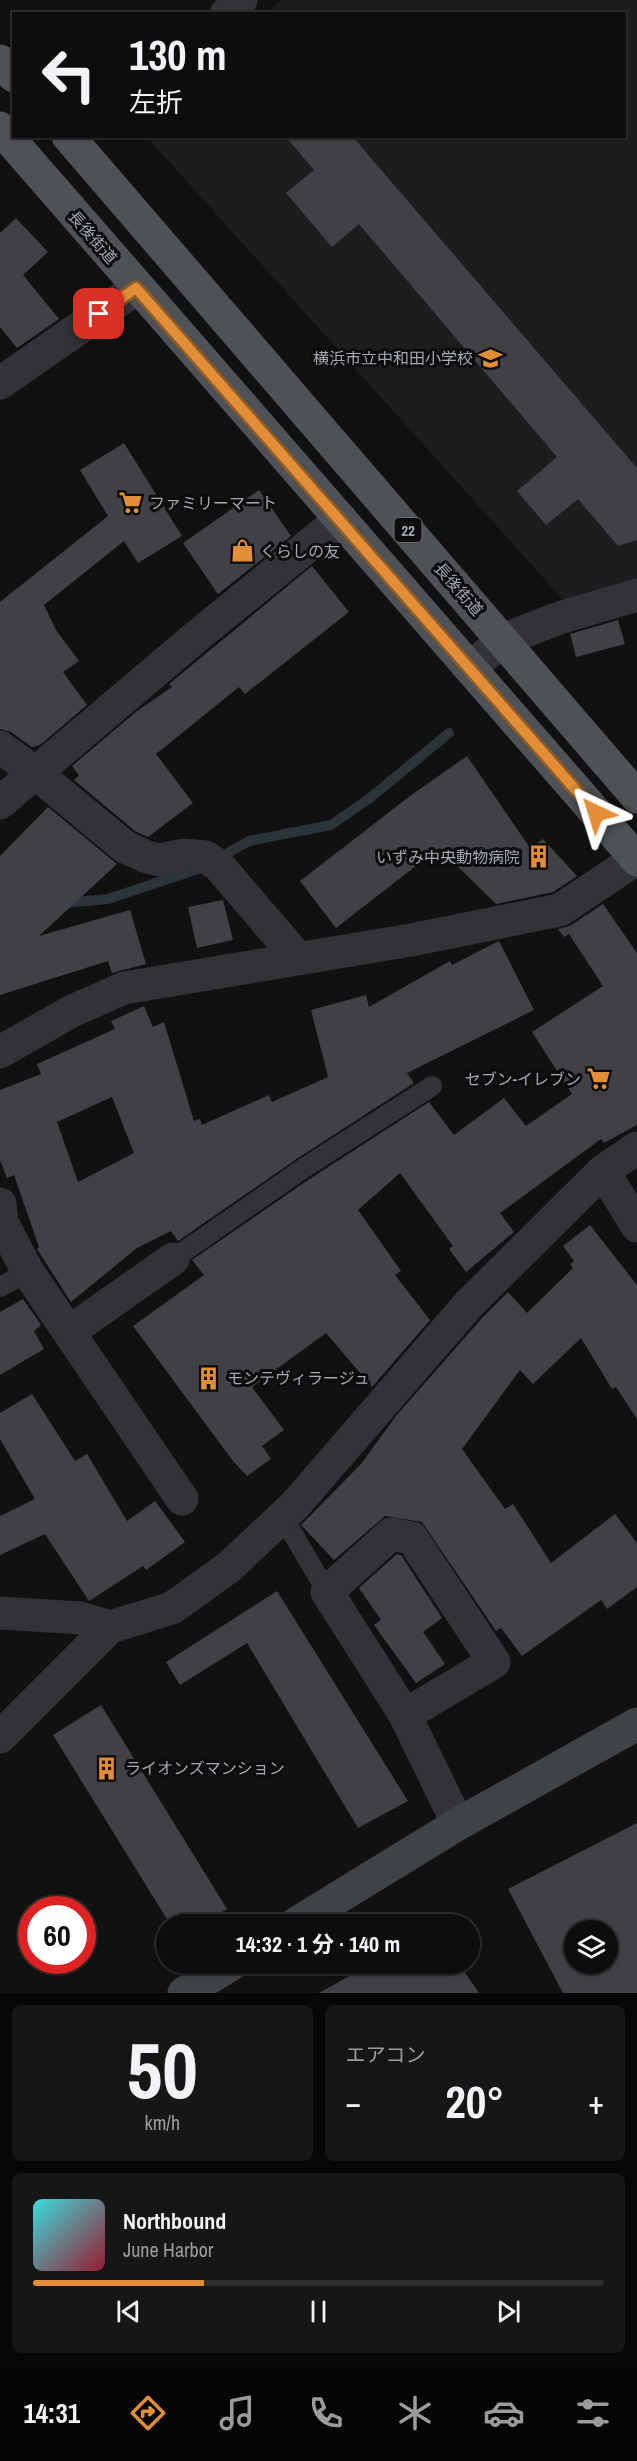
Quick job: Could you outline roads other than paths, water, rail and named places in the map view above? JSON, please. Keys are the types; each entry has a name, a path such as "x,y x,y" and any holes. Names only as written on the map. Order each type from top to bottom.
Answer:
{"main road":[{"path":"0,62 12,74"},
{"name":"長後街道","path":"0,128 136,288 341,519 636,860"},
{"name":"長後街道","path":"79,140 637,797"}],"street":[{"path":"228,12 241,0"},
{"path":"1,381 136,288"},
{"path":"0,803 37,774 197,636 341,519"},
{"path":"470,668 503,640 559,618 637,595"},
{"path":"0,747 37,774 125,847 160,860 184,855 212,862 297,957"},
{"path":"0,1052 72,1011 123,988 297,957 411,940 560,910 636,860"},
{"path":"0,1737 110,1627 172,1608 229,1567 283,1517 369,1423 468,1305 603,1171 637,1148"},
{"path":"603,1171 637,1226"},
{"path":"0,1204 3,1222 28,1272 182,1499"},
{"path":"69,1332 173,1259"},
{"path":"405,1715 494,1662 412,1538 391,1534 327,1592 405,1715 458,1824"},
{"path":"0,1613 81,1618 110,1627"},
{"path":"311,1914 458,1824 637,1724"},
{"path":"184,1993 215,1974"}],"lane":[{"path":"173,1259 304,1168 432,1086"},
{"path":"0,1287 28,1272"},
{"path":"283,1517 327,1592"}],"waterway":[{"path":"217,859 249,841 331,825 370,798 449,733"},
{"path":"63,903 108,899 204,867"}],"place":[{"name":"横浜市立中和田小学校","path":"491,358"},
{"name":"ファミリーマート","path":"131,503"},
{"name":"くらしの友","path":"242,551"},
{"name":"いずみ中央動物病院","path":"538,857"},
{"name":"セブン-イレブン","path":"599,1079"},
{"name":"モンテヴィラージュ","path":"209,1378"},
{"name":"ライオンズマンション","path":"107,1768"}]}
